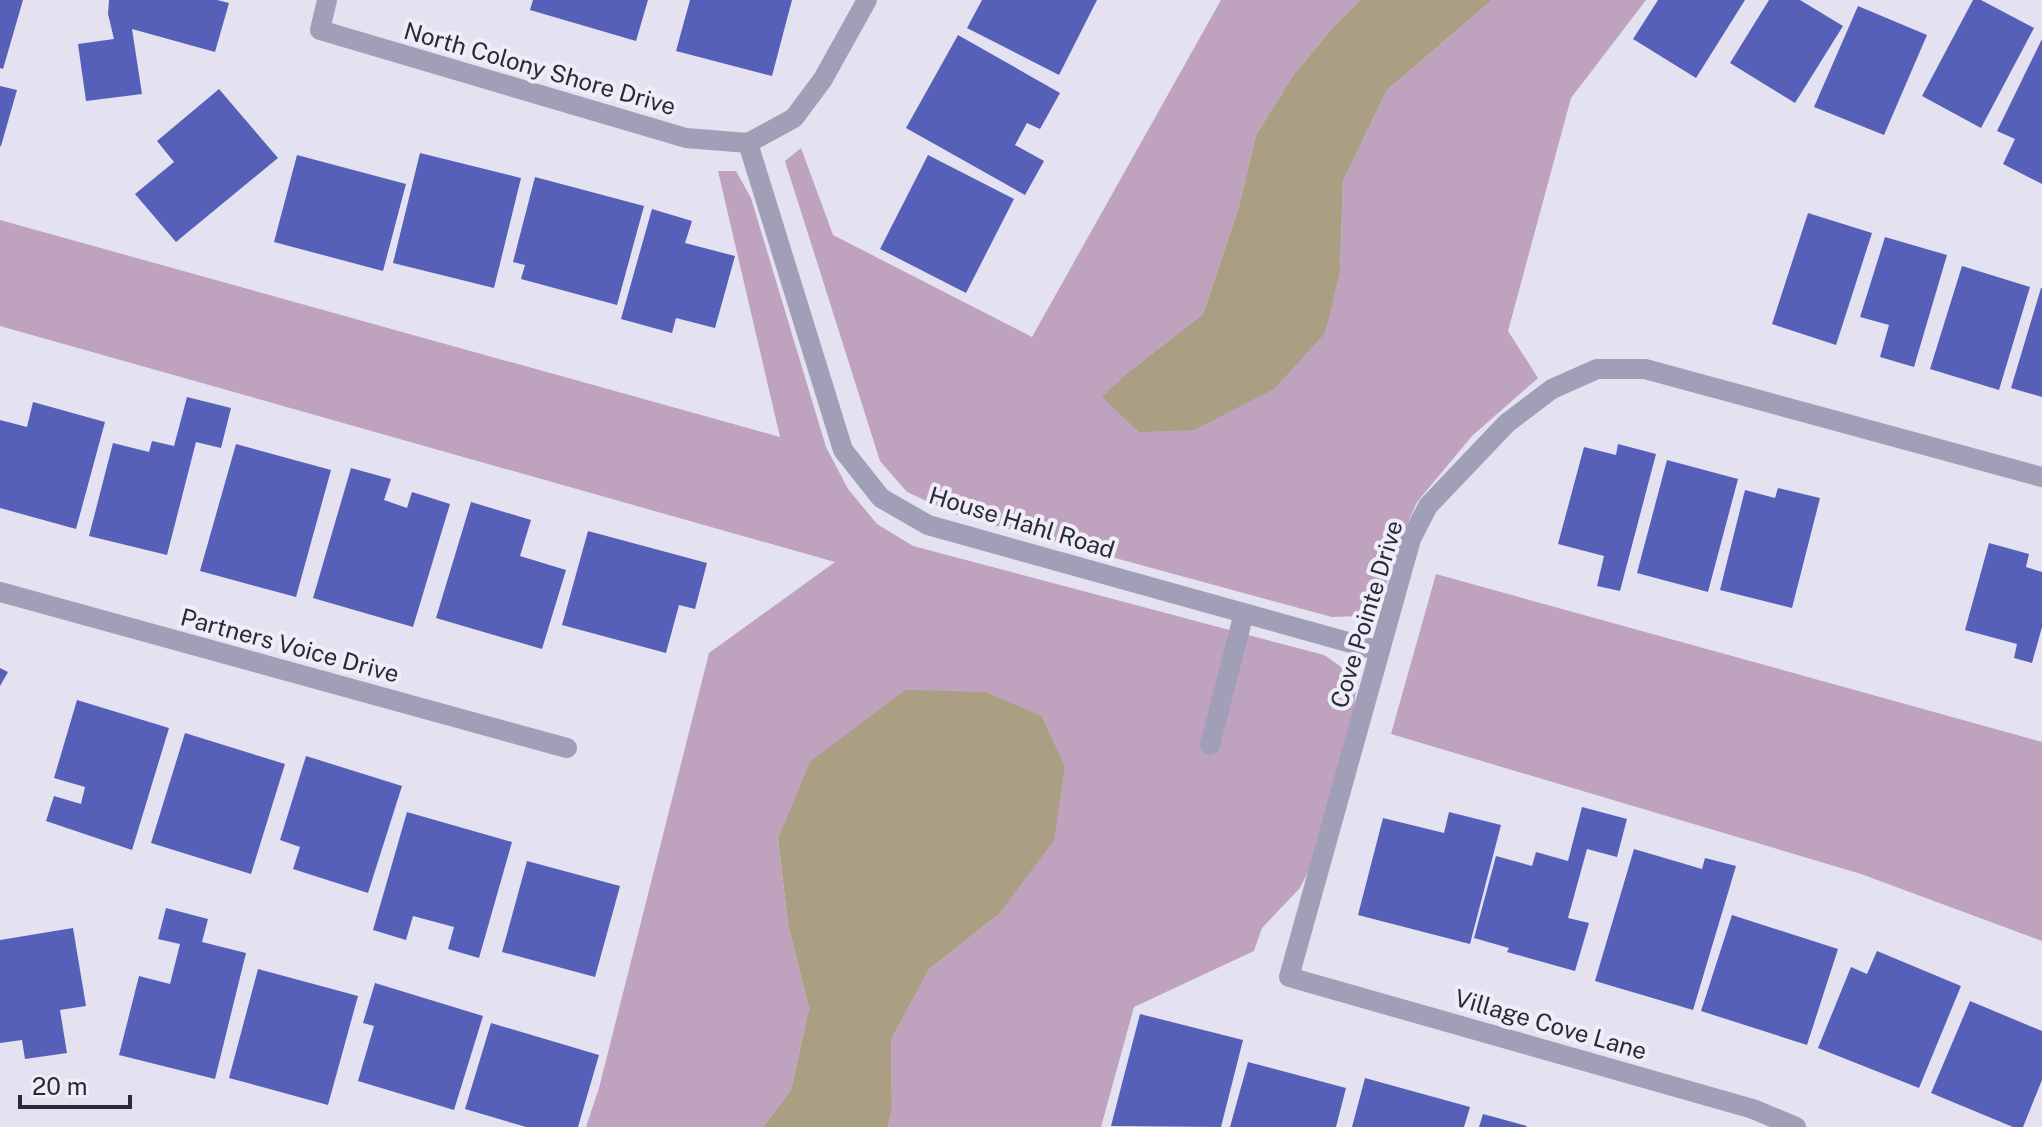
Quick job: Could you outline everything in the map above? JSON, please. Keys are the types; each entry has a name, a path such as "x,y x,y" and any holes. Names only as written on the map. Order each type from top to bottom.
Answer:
{"street":[{"name":"North Colony Shore Drive","path":"327,0 320,30 686,138 748,143"},
{"path":"748,143 794,118 823,79 867,0"},
{"name":"House Hahl Road","path":"748,143 843,450 881,498 928,525 1380,651"},
{"name":"Cove Pointe Drive","path":"1289,977 1411,539 1428,506 1507,423 1552,389 1597,369 1645,369 2042,477"},
{"name":"Partners Voice Drive","path":"0,592 567,748"},
{"path":"1210,745 1244,613"},
{"name":"Village Cove Lane","path":"1289,977 1753,1109 1796,1127"}],"shaded area":[{"path":"1221,0 1360,0 1294,74 1256,135 1239,206 1203,314 1131,370 1340,271 1343,181 1387,90 1492,0 1646,0 1571,98 1508,331 1538,378 1472,436 1417,502 1394,555 1382,601 1359,616 1332,617 957,515 907,492 880,461 785,161 801,148 833,235 1032,337"},
{"path":"1360,0 1492,0 1387,90 1343,181 1340,271 1325,333 1274,389 1194,430 1139,432 1102,397 1131,370 1203,314 1239,206 1256,135 1294,74"},
{"path":"718,171 736,171 751,198 826,447 848,489 877,524 913,546 1324,655 1340,666 1356,687 1353,721 1310,869 1299,889 1262,928 1254,951 1134,1007 1101,1127 888,1127 892,1109 891,1040 929,969 998,915 1065,766 1042,716 985,692 778,839 788,924 809,1008 791,1090 763,1127 586,1127 599,1088 709,653 835,562 0,326 0,220 780,437"},
{"path":"1436,574 2042,742 2042,941 1861,874 1391,734"},
{"path":"905,690 986,692 1042,716 1065,766 1054,840 998,915 929,969 891,1040 892,1109 888,1127 763,1127 791,1090 809,1008 788,924 778,839 810,762"}],"building":[{"path":"0,0 23,0 3,69 0,68"},
{"path":"109,0 217,0 229,3 215,52 132,29 142,94 86,101 78,44 114,39 108,14"},
{"path":"533,0 648,0 636,41 530,10"},
{"path":"690,0 792,0 772,76 676,51"},
{"path":"982,0 1097,0 1059,75 967,28"},
{"path":"1658,0 1745,0 1696,78 1633,39"},
{"path":"1769,0 1800,0 1843,26 1795,103 1730,63"},
{"path":"1973,0 1981,0 2034,28 1981,128 1922,96"},
{"path":"1858,6 1927,35 1884,135 1814,107"},
{"path":"958,35 1060,93 1040,129 1027,123 1015,145 1044,161 1025,195 906,128"},
{"path":"2042,39 2042,184 2003,164 2015,139 1997,131"},
{"path":"0,86 17,90 1,146 0,146"},
{"path":"219,89 278,158 176,242 135,194 174,162 157,141"},
{"path":"420,153 521,178 494,288 393,263"},
{"path":"297,155 406,184 383,271 274,242"},
{"path":"928,155 1014,199 966,293 880,249"},
{"path":"535,177 644,206 617,305 521,279 525,265 513,262"},
{"path":"652,209 692,221 685,243 735,256 715,328 676,318 672,333 621,319"},
{"path":"1808,213 1872,233 1836,345 1772,324"},
{"path":"1885,237 1947,255 1914,367 1880,357 1889,325 1860,317"},
{"path":"1962,266 2030,287 1999,390 1930,369"},
{"path":"2042,288 2042,397 2011,388"},
{"path":"187,397 231,408 221,448 196,442 167,555 89,536 113,443 149,452 152,441 174,446"},
{"path":"33,402 105,422 76,529 0,508 0,420 27,427"},
{"path":"236,444 331,470 296,597 200,571"},
{"path":"1618,444 1656,454 1620,591 1597,586 1604,556 1558,544 1584,447 1616,455"},
{"path":"1667,460 1738,479 1708,592 1637,573"},
{"path":"351,468 391,479 384,500 407,508 412,492 450,504 413,627 313,598"},
{"path":"1778,488 1820,498 1792,608 1720,590 1745,490 1775,498"},
{"path":"471,502 531,520 520,556 566,570 542,649 436,618"},
{"path":"588,531 707,563 695,609 679,605 666,653 562,625"},
{"path":"1989,543 2029,554 2026,567 2042,572 2042,627 2032,663 2014,658 2017,644 1965,630"},
{"path":"0,668 8,672 0,686"},
{"path":"77,700 169,728 132,850 46,821 54,796 81,804 85,787 54,778"},
{"path":"185,733 285,764 251,874 151,843"},
{"path":"306,756 402,786 368,893 293,869 300,847 280,840"},
{"path":"1582,807 1627,819 1617,857 1587,849 1568,918 1589,923 1575,971 1507,952 1509,948 1474,938 1496,856 1532,866 1536,852 1568,861"},
{"path":"407,812 512,842 479,958 448,949 454,927 413,916 406,940 373,930"},
{"path":"1449,812 1501,825 1470,944 1358,915 1383,818 1444,833"},
{"path":"1634,849 1702,869 1705,858 1736,866 1693,1010 1595,981"},
{"path":"527,861 620,886 595,977 502,952"},
{"path":"166,908 208,919 202,942 246,953 215,1079 119,1055 139,976 170,984 180,944 158,939"},
{"path":"1732,915 1838,949 1807,1045 1701,1011"},
{"path":"73,928 86,1006 60,1010 67,1053 25,1059 22,1040 0,1043 0,940"},
{"path":"1877,951 1961,986 1919,1088 1818,1048 1851,967 1867,974"},
{"path":"258,969 358,996 328,1105 229,1078"},
{"path":"375,983 483,1016 454,1110 358,1081 374,1026 363,1023"},
{"path":"1970,1001 2042,1031 2042,1080 2023,1127 2013,1127 1931,1093"},
{"path":"1140,1014 1243,1040 1221,1127 1111,1126"},
{"path":"491,1023 599,1055 578,1127 526,1127 465,1109"},
{"path":"1248,1062 1346,1088 1336,1127 1230,1127"},
{"path":"1365,1078 1470,1107 1464,1127 1352,1127"},
{"path":"1483,1114 1527,1126 1479,1127"}]}
